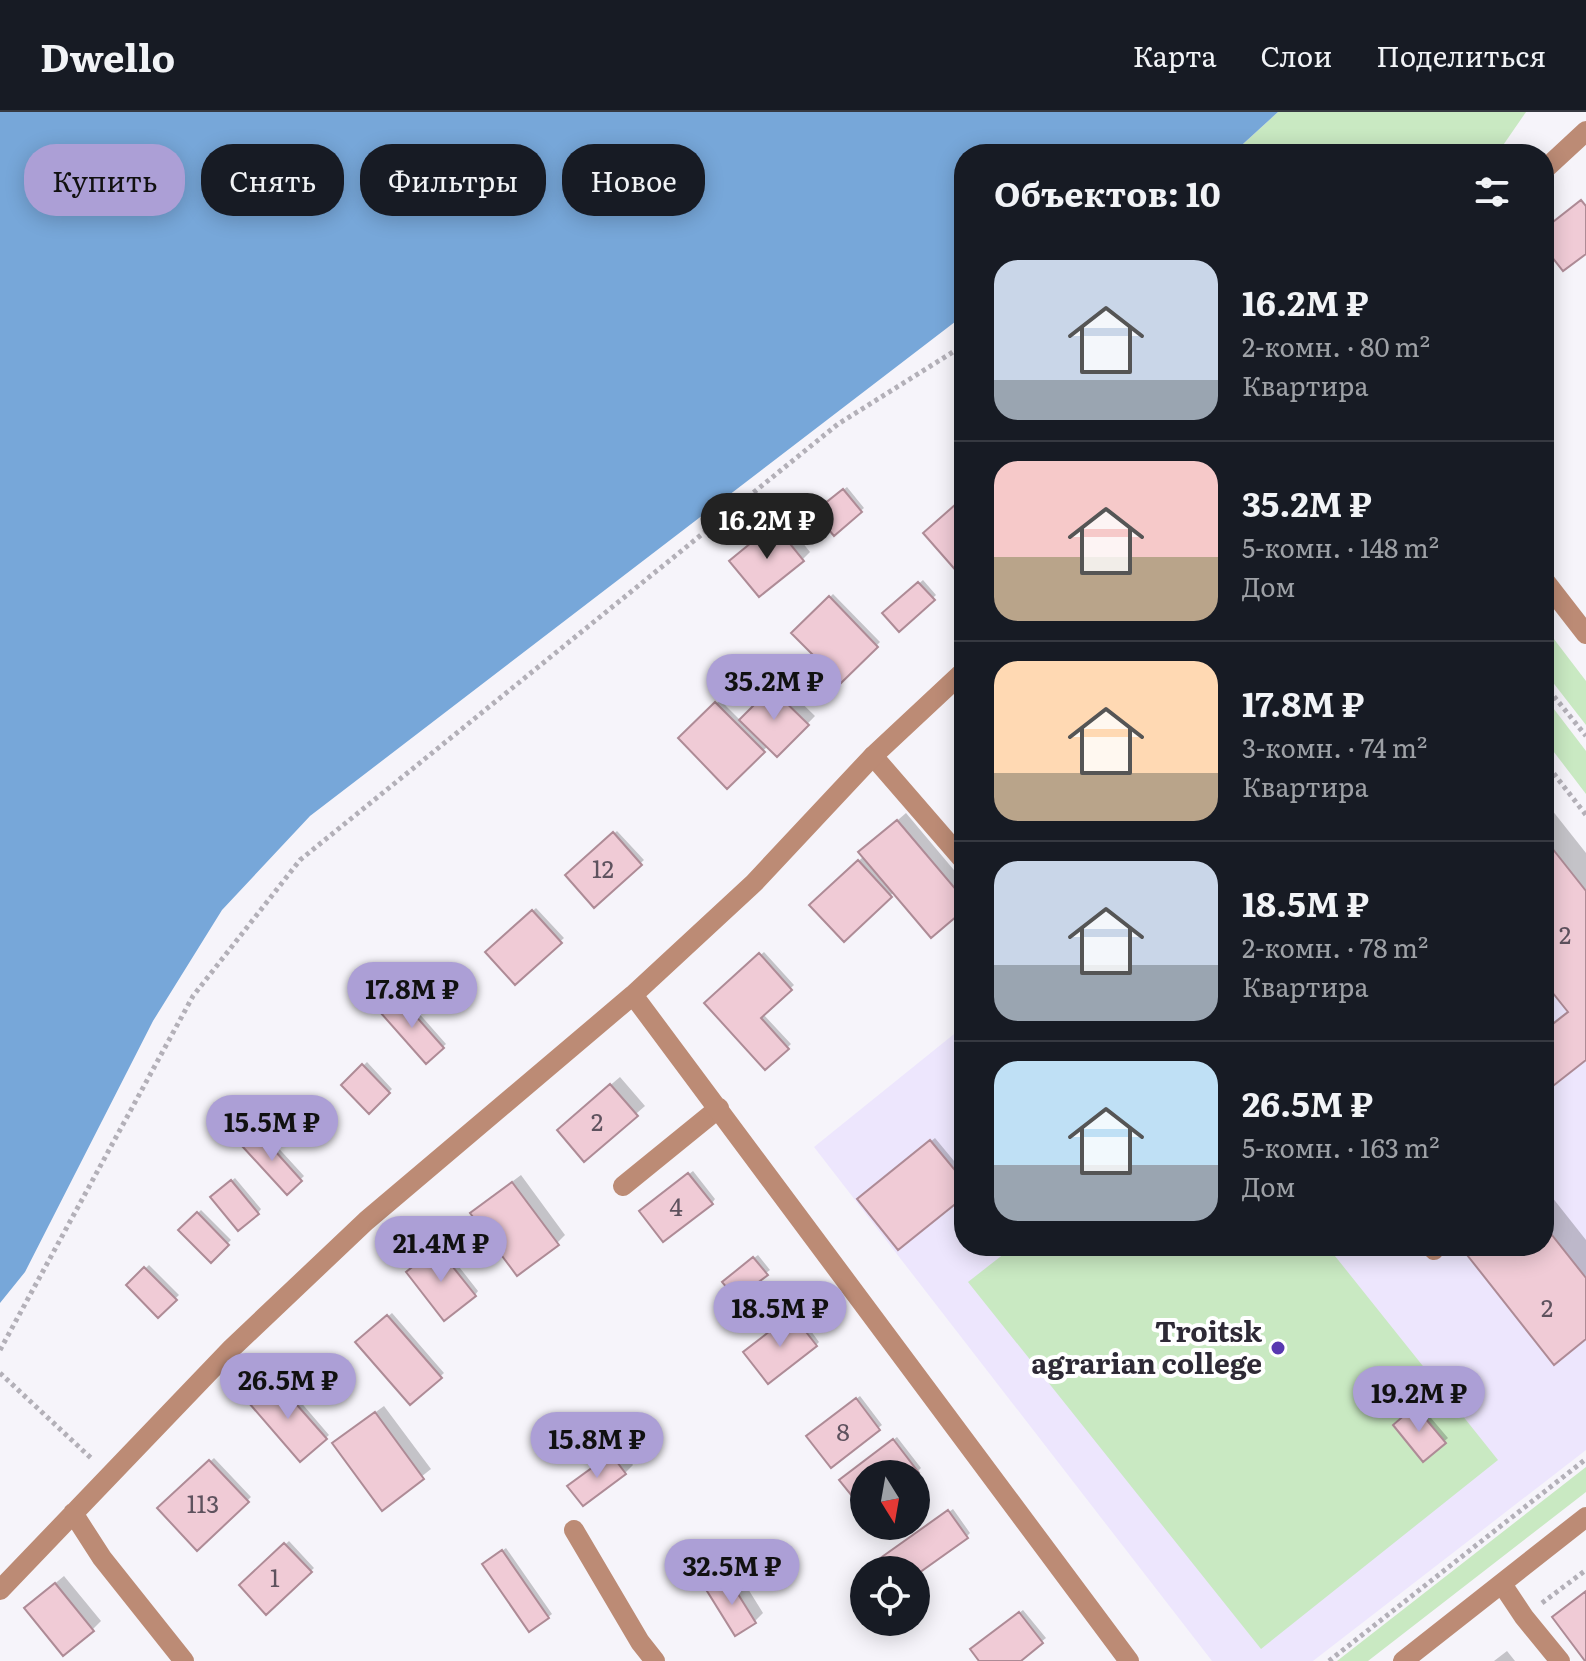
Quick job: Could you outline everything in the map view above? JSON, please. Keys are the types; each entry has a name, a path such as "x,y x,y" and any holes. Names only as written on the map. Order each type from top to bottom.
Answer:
{"street":[{"path":"1554,161 1586,131"},
{"path":"1554,594 1586,634"},
{"path":"0,1590 232,1348 366,1221 633,995 754,883 873,756 954,680"},
{"path":"873,756 954,849"},
{"path":"633,995 1129,1661"},
{"path":"623,1186 719,1108"},
{"path":"73,1513 102,1558 184,1661"},
{"path":"1403,1661 1586,1517"},
{"path":"574,1530 640,1642 655,1661"},
{"path":"1502,1584 1560,1661"}],"path":[{"path":"0,1350 193,996 300,860 838,424 954,351"},
{"path":"1554,696 1586,736"},
{"path":"1554,774 1586,815"},
{"path":"0,1373 110,1476"},
{"path":"1329,1661 1586,1459"}],"shaded area":[{"name":"Troitsk agrarian college","path":"1554,851 1586,891 1586,1450 1313,1661 1212,1661 814,1147 954,1034 954,1256 1554,1256"}],"green space":[{"path":"1278,112 1526,112 1504,144 1243,144"},
{"path":"1554,639 1586,681 1586,725 1554,684"},
{"path":"1554,709 1586,751 1586,794 1554,752"},
{"path":"1001,1256 1335,1256 1498,1460 1261,1649 968,1282"},
{"path":"1586,1467 1586,1492 1368,1661 1337,1661"}],"water":[{"path":"0,112 1278,112 1243,144 954,144 954,323 310,816 222,910 153,1021 25,1272 0,1303"}],"building":[{"path":"1581,200 1586,206 1586,254 1563,271 1554,260 1554,221"},
{"path":"843,489 862,512 834,536 814,512"},
{"path":"954,506 954,568 923,533"},
{"path":"774,524 804,561 759,597 729,561"},
{"path":"918,582 935,600 899,632 882,613"},
{"path":"829,596 878,647 841,683 791,633"},
{"path":"771,688 809,725 777,757 739,720"},
{"path":"715,702 765,752 727,789 678,738"},
{"path":"897,820 954,887 954,918 931,938 858,852"},
{"path":"613,832 642,865 594,908 565,875"},
{"path":"1554,851 1586,891 1586,1060 1554,1085 1554,1023 1568,1012 1554,994"},
{"path":"858,860 892,897 844,942 809,905"},
{"path":"532,910 562,943 515,985 485,952"},
{"path":"759,953 792,990 761,1018 789,1049 765,1070 704,1003"},
{"path":"398,996 444,1048 426,1064 380,1012"},
{"path":"362,1064 390,1093 369,1114 341,1085"},
{"path":"610,1084 638,1116 584,1162 557,1130"},
{"path":"258,1132 302,1181 287,1195 242,1146"},
{"path":"930,1140 954,1169 954,1205 898,1250 857,1199"},
{"path":"688,1173 713,1204 663,1242 639,1211"},
{"path":"231,1180 259,1214 238,1231 210,1197"},
{"path":"512,1182 559,1245 517,1276 470,1213"},
{"path":"197,1212 229,1245 211,1263 178,1230"},
{"path":"1554,1238 1586,1278 1586,1339 1554,1365 1468,1256 1554,1256"},
{"path":"437,1247 476,1296 444,1321 406,1272"},
{"path":"753,1257 768,1275 736,1299 722,1282"},
{"path":"144,1267 177,1300 158,1318 126,1285"},
{"path":"792,1314 817,1346 768,1384 743,1352"},
{"path":"387,1315 442,1378 410,1405 355,1342"},
{"path":"275,1380 327,1439 300,1462 249,1403"},
{"path":"856,1398 880,1430 831,1468 806,1436"},
{"path":"1415,1406 1446,1443 1423,1462 1393,1425"},
{"path":"375,1412 424,1479 382,1511 332,1443"},
{"path":"893,1439 909,1460 865,1460"},
{"path":"611,1454 626,1474 583,1506 567,1486"},
{"path":"209,1460 249,1502 197,1551 157,1508"},
{"path":"850,1472 850,1494 839,1480"},
{"path":"948,1510 968,1538 930,1565 930,1556 883,1556 906,1540 930,1540 930,1523"},
{"path":"284,1543 312,1572 266,1615 239,1585"},
{"path":"502,1550 549,1618 529,1632 482,1564"},
{"path":"728,1578 756,1623 735,1636 707,1591"},
{"path":"55,1583 94,1631 63,1656 24,1608"},
{"path":"1586,1591 1586,1661 1585,1661 1552,1617"},
{"path":"1019,1612 1043,1643 1021,1661 979,1661 970,1649"}],"place":[{"name":"Troitsk agrarian college","path":"1278,1348"}]}
